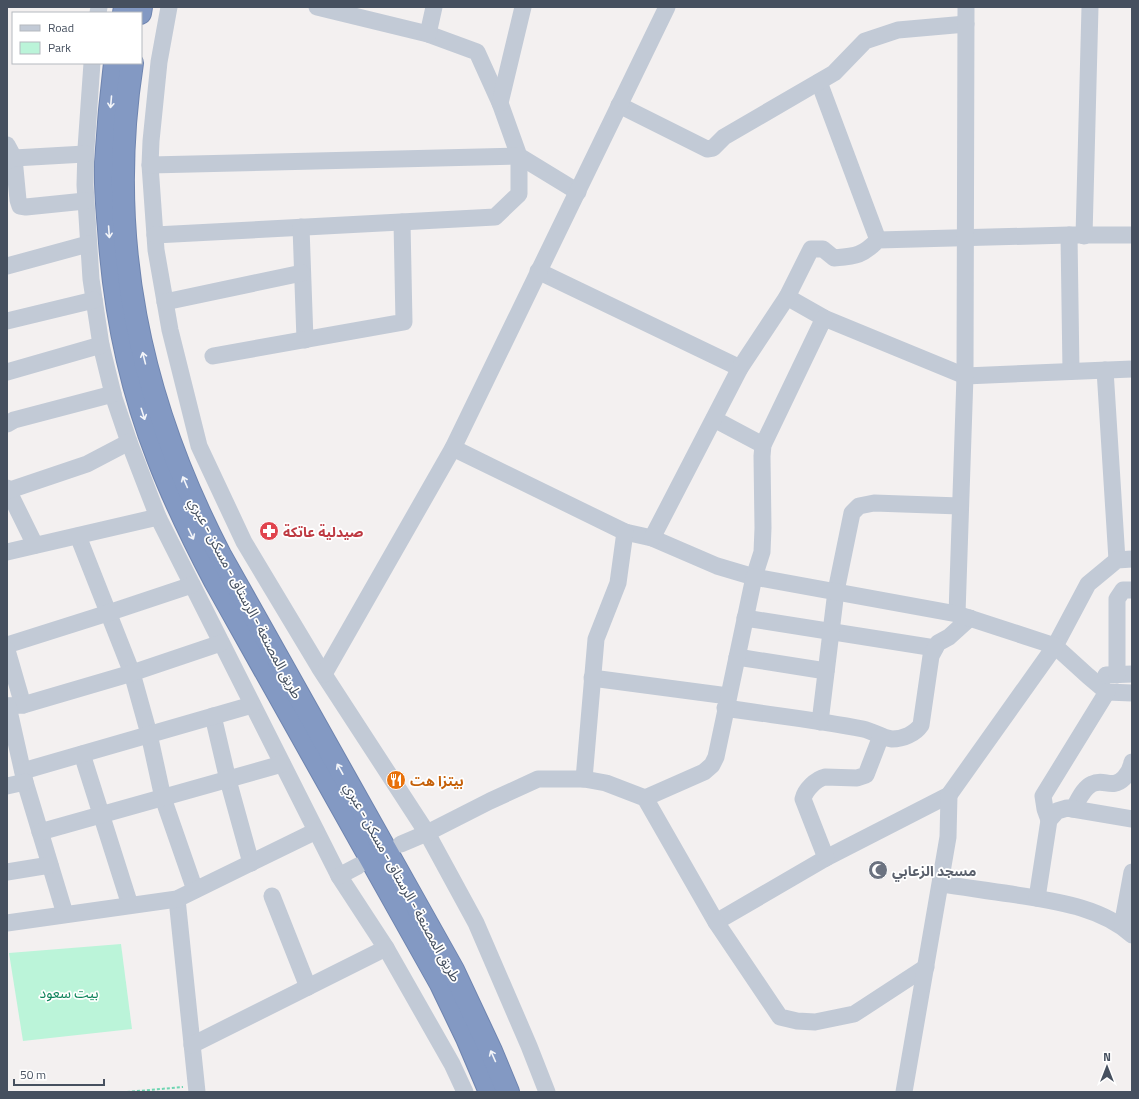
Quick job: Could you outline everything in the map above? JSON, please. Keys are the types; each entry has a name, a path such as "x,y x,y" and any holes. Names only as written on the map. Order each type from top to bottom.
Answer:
{"highway":[{"name":"طريق المصنعة - الرستاق - مسكن - عبري","path":"115,64 106,164 107,206 114,292 123,339 140,404 158,457 178,508 215,581 424,952 465,1032 490,1092"},
{"name":"طريق المصنعة - الرستاق - مسكن - عبري","path":"132,64 126,110 122,166 127,256 131,292 144,356 168,439 187,486 217,549 453,970 491,1051 508,1092"}],"street":[{"path":"169,7 159,62 154,104 150,165 156,250 165,302 170,330 199,446 244,542 324,674 427,833 476,923 529,1046 547,1092"},
{"path":"155,235 495,217 519,194 519,156 500,103 477,52 428,34 341,10 317,7"},
{"path":"428,34 434,7"},
{"path":"500,103 523,7"},
{"path":"324,674 453,448 538,271 578,192 666,7"},
{"path":"592,678 727,702 820,722 863,729 892,739 916,732 921,725 931,656 938,643 949,637 964,616 960,506 965,376 966,7"},
{"path":"1071,371 1076,236 1090,7"},
{"path":"620,105 707,149 713,148 724,136 834,73 865,41 898,30 966,24"},
{"path":"92,64 85,154 85,201 88,244 101,345 113,394 129,442 158,517 339,876 386,948 452,1064 465,1092"},
{"path":"819,82 878,240"},
{"path":"14,209 18,200 9,154 85,154"},
{"path":"150,165 519,156 578,192"},
{"path":"14,209 85,201"},
{"path":"213,356 404,322 402,222"},
{"path":"301,227 305,340"},
{"path":"652,538 740,368 787,297 811,249 823,249 834,258 856,256 867,251 878,240 965,237 1132,235"},
{"path":"7,266 88,244"},
{"path":"538,271 740,368"},
{"path":"165,302 302,273"},
{"path":"787,297 824,318 965,376 1132,369"},
{"path":"7,321 94,300"},
{"path":"645,798 704,772 712,765 716,756 754,577 762,552 763,445 824,318"},
{"path":"7,372 101,345"},
{"path":"716,922 826,858 949,795 1055,646 1088,584 1125,560 1105,370"},
{"path":"7,424 14,420 113,394"},
{"path":"714,418 763,445"},
{"path":"35,545 7,490 87,464 129,442"},
{"path":"453,448 625,532 652,538 717,566 754,577 836,591 964,616 1055,646 1107,692 1132,693"},
{"path":"820,722 836,591 852,513 859,506 874,503 960,506"},
{"path":"7,552 158,517"},
{"path":"584,779 596,639 618,583 625,532"},
{"path":"78,536 132,673 149,734 163,798 194,890"},
{"path":"65,914 24,776 13,706 7,652 108,613 192,585"},
{"path":"1088,676 1124,674 1117,599 1123,590 1132,590"},
{"path":"745,618 935,648"},
{"path":"13,706 132,673 222,643"},
{"path":"737,657 826,671"},
{"path":"1037,898 1049,820 1045,809 1043,796 1107,692"},
{"path":"7,786 24,776 82,754 252,705"},
{"path":"213,716 228,780 251,863"},
{"path":"826,858 803,799 805,793 820,778 857,778 866,775 881,736"},
{"path":"82,754 130,905"},
{"path":"1073,809 1084,790 1092,784 1113,784 1119,782 1126,776 1132,762"},
{"path":"40,832 102,816 282,764"},
{"path":"401,844 427,833 490,801 538,779 584,779 606,783 645,798 716,922 780,1017 797,1022 815,1022 854,1014 926,967"},
{"path":"904,1092 941,884 948,837 949,795"},
{"path":"1049,820 1057,811 1067,808 1132,819"},
{"path":"7,923 177,899 316,831"},
{"path":"7,872 50,865"},
{"path":"339,876 358,866"},
{"path":"941,884 1037,898 1085,908 1127,930 1132,872"},
{"path":"272,896 308,987"},
{"path":"177,899 197,1089"},
{"path":"192,1045 386,948"}],"path":[{"path":"127,1092 197,1089"}],"green space":[{"name":"بيت سعود","path":"121,944 132,1029 23,1041 9,953"}],"place":[{"name":"صيدلية عاتكة","path":"269,531"},
{"name":"بيتزا هت","path":"396,780"},
{"name":"مسجد الزعابي","path":"878,870"}]}
